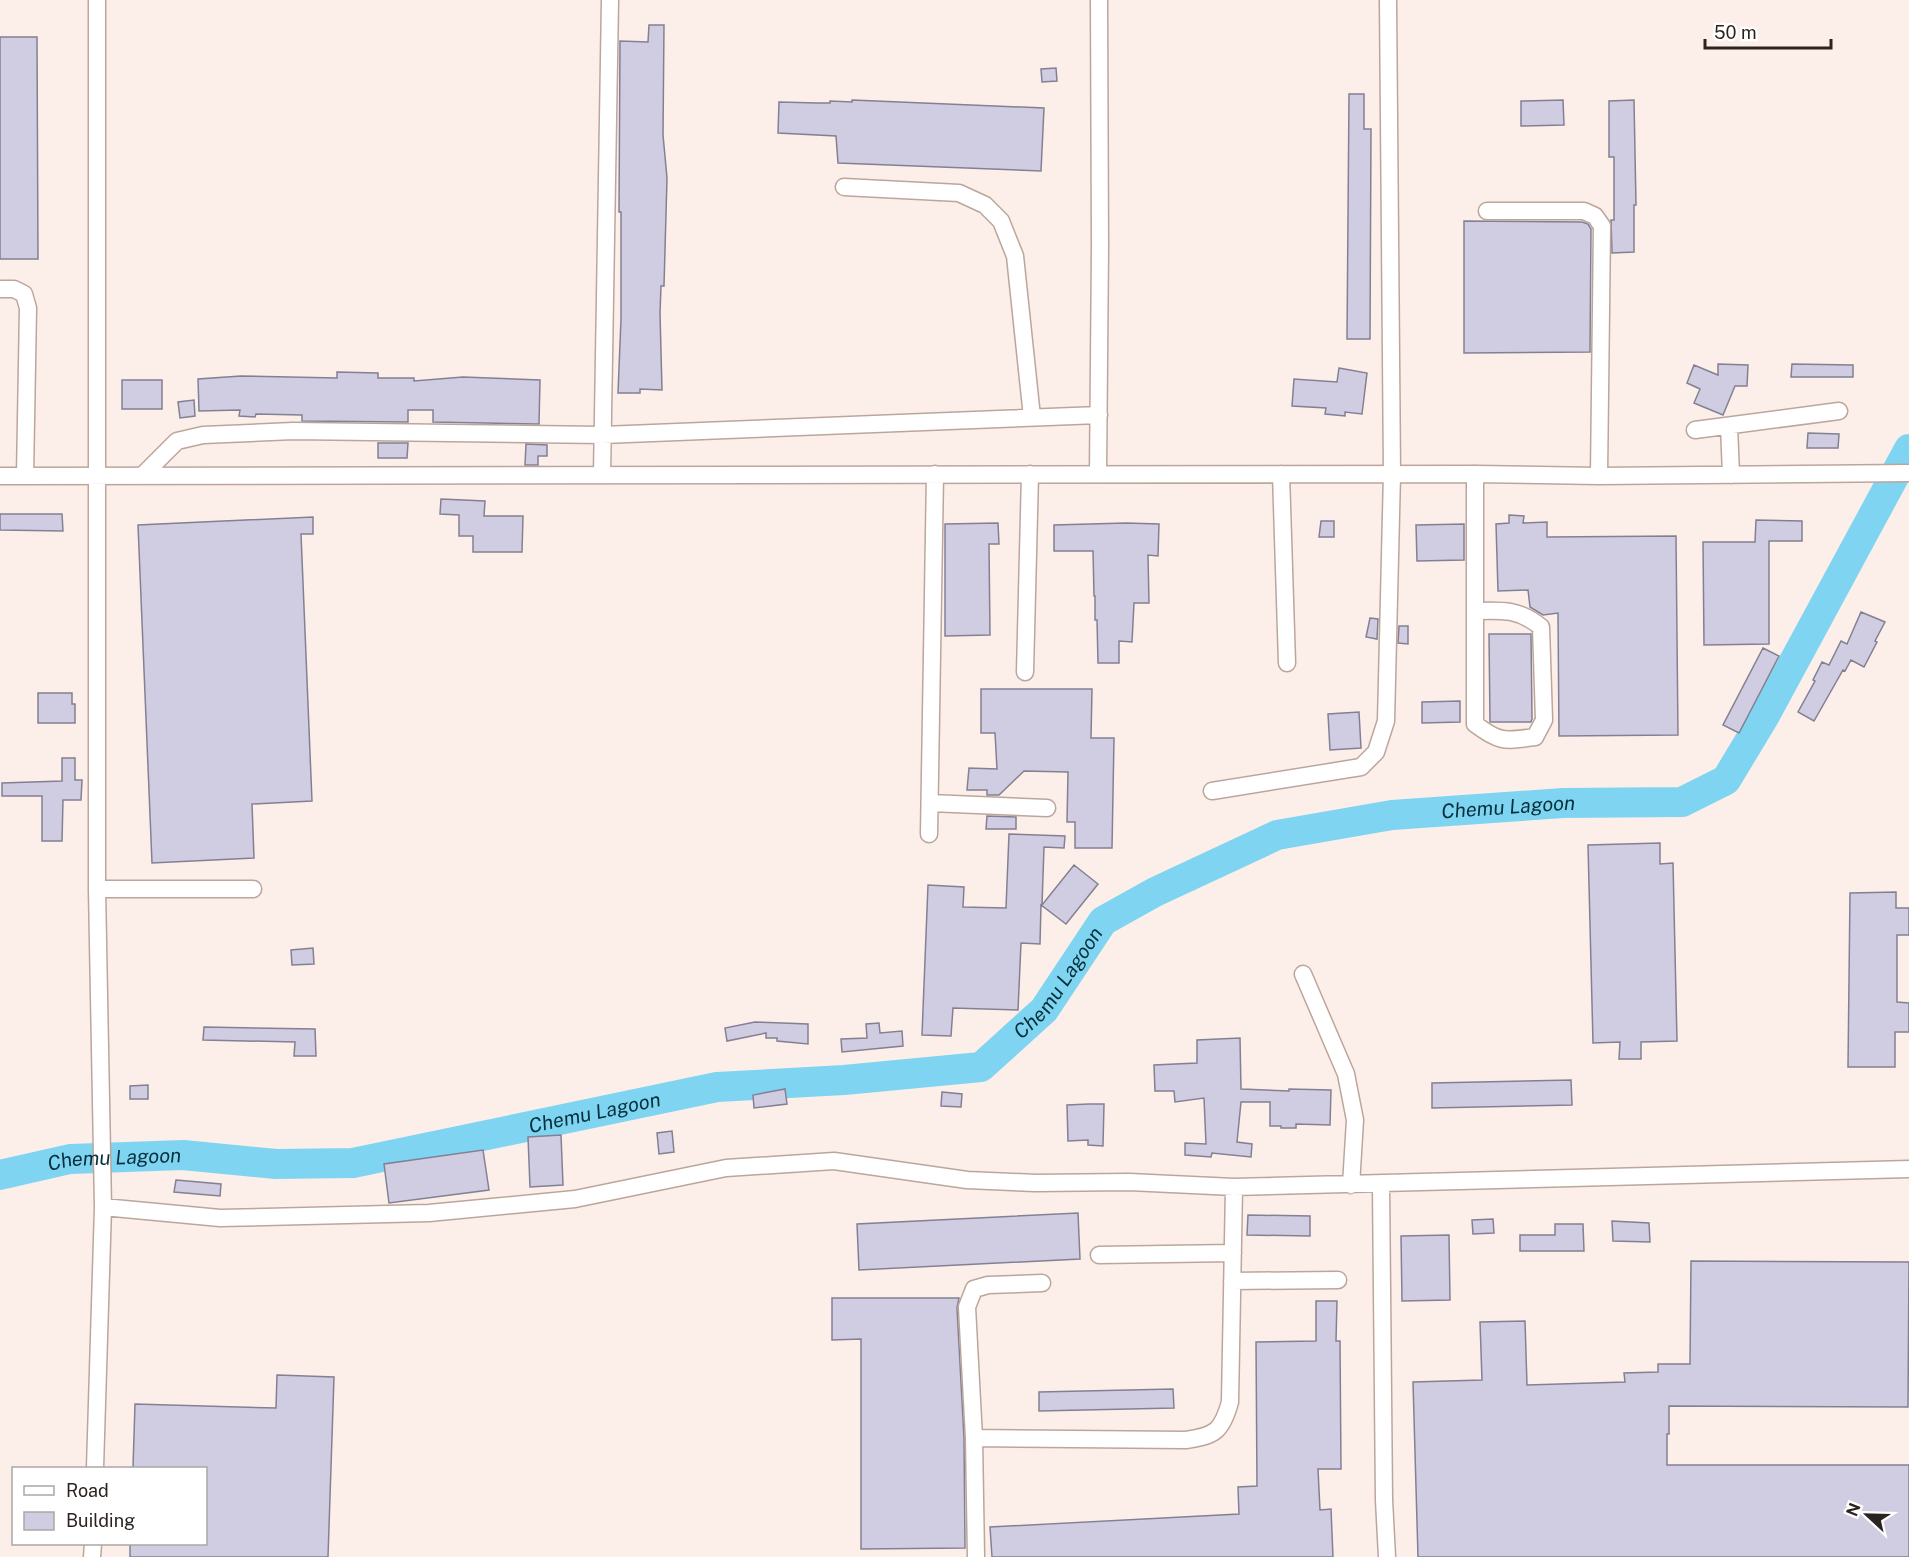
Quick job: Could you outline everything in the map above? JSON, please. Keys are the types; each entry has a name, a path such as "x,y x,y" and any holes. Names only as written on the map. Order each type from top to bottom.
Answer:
{"street":[{"path":"95,1467 103,1207 98,889 97,0"},
{"path":"602,475 610,0"},
{"path":"1098,474 1099,0"},
{"path":"1212,791 1361,767 1376,752 1386,721 1392,474 1388,0"},
{"path":"844,187 959,193 985,205 1002,221 1015,256 1032,417"},
{"path":"1487,211 1584,212 1595,216 1602,226 1599,476"},
{"path":"0,289 14,289 24,294 28,308 25,476"},
{"path":"1695,430 1839,411"},
{"path":"142,476 177,441 203,435 293,431 603,435 1099,415"},
{"path":"1729,426 1731,475"},
{"path":"0,476 935,474 1599,476 1909,473"},
{"path":"929,834 935,474"},
{"path":"1025,672 1030,474"},
{"path":"1281,474 1287,663"},
{"path":"1475,474 1475,611 1475,724 1493,738 1509,740 1535,737 1544,720 1541,627 1527,616 1504,610 1475,611"},
{"path":"930,803 1047,808"},
{"path":"98,889 253,889"},
{"path":"1303,974 1346,1074 1355,1120 1351,1185"},
{"path":"103,1207 220,1218 429,1213 575,1199 726,1168 834,1161 967,1180 1036,1183 1129,1182 1234,1187 1909,1169"},
{"path":"1381,1184 1384,1500 1387,1557"},
{"path":"974,1438 1186,1440 1209,1437 1225,1421 1230,1402 1234,1187"},
{"path":"1099,1255 1233,1253"},
{"path":"1232,1281 1338,1280"},
{"path":"976,1557 974,1438 967,1307 974,1289 988,1285 1042,1283"}],"shaded area":[{"path":"0,0 1909,0 1909,1557 0,1557"}],"building":[{"path":"649,25 664,25 663,135 667,178 664,286 661,286 660,313 662,390 640,389 640,393 618,393 621,319 620,41 648,42"},
{"path":"0,37 37,37 38,259 0,259"},
{"path":"1056,68 1057,81 1042,82 1041,69"},
{"path":"1349,94 1364,94 1364,129 1371,129 1370,339 1347,339"},
{"path":"852,100 1044,108 1041,171 838,163 836,136 778,133 779,102 830,103 830,101 852,102"},
{"path":"1563,100 1564,125 1521,126 1521,101"},
{"path":"1634,100 1636,205 1634,205 1634,252 1612,253 1614,157 1609,157 1609,101"},
{"path":"1464,221 1582,222 1588,224 1591,229 1590,352 1464,353"},
{"path":"1718,364 1748,365 1747,386 1735,386 1723,415 1694,403 1700,389 1687,383 1694,365 1718,375"},
{"path":"1792,364 1853,365 1853,377 1791,377"},
{"path":"1339,368 1367,373 1362,414 1345,412 1345,416 1325,414 1326,408 1292,406 1294,379 1337,382"},
{"path":"337,372 378,373 378,378 414,378 414,381 463,377 540,380 539,424 433,422 433,410 408,410 408,422 302,421 302,415 256,414 255,417 239,416 240,410 199,411 198,379 241,376 337,378"},
{"path":"122,380 162,380 162,409 122,409"},
{"path":"194,400 195,416 180,418 178,402"},
{"path":"1808,433 1839,434 1838,448 1807,448"},
{"path":"378,443 408,443 407,458 378,458"},
{"path":"526,444 547,445 547,456 538,456 538,465 525,465"},
{"path":"441,499 485,501 484,516 523,516 522,552 473,552 473,536 459,536 459,515 440,514"},
{"path":"0,514 62,514 63,531 0,530"},
{"path":"1509,515 1524,516 1523,523 1547,522 1547,537 1676,536 1678,735 1559,736 1558,613 1543,615 1530,607 1528,590 1498,591 1496,524 1509,523"},
{"path":"313,517 313,534 301,534 312,801 252,804 254,858 152,863 138,525"},
{"path":"1756,520 1802,521 1802,541 1769,541 1769,644 1704,645 1703,542 1755,542"},
{"path":"1321,521 1334,521 1334,537 1319,537"},
{"path":"998,523 999,544 989,544 990,635 945,636 945,524"},
{"path":"1159,524 1158,556 1148,555 1149,603 1134,603 1132,642 1119,641 1119,663 1098,663 1093,551 1054,551 1054,525"},
{"path":"1464,524 1464,560 1417,561 1416,525"},
{"path":"1861,612 1885,622 1875,641 1877,642 1864,667 1851,660 1845,671 1843,670 1814,721 1798,712 1815,681 1813,680 1822,662 1829,665 1841,641 1847,644"},
{"path":"1370,618 1378,619 1377,639 1366,637"},
{"path":"1399,626 1408,626 1408,644 1398,643"},
{"path":"1489,634 1531,634 1531,722 1490,722"},
{"path":"1763,648 1779,656 1739,733 1723,725"},
{"path":"981,689 1092,689 1091,738 1114,738 1112,848 1075,848 1075,822 1067,822 1068,772 1024,771 999,795 987,795 987,790 967,790 969,768 997,769 995,733 981,733"},
{"path":"38,693 72,693 72,704 75,704 75,723 38,723"},
{"path":"1460,701 1460,722 1422,723 1422,702"},
{"path":"1359,712 1361,748 1330,750 1328,714"},
{"path":"62,758 75,758 75,780 82,780 81,800 63,800 62,841 42,841 42,796 2,796 2,783 62,781"},
{"path":"987,816 1016,817 1016,829 986,829"},
{"path":"1009,834 1065,836 1064,848 1044,847 1042,905 1074,865 1098,884 1066,924 1041,905 1040,944 1021,943 1018,1010 953,1008 951,1036 922,1035 928,885 964,887 963,907 1006,908"},
{"path":"1660,843 1660,864 1673,863 1677,1041 1641,1042 1641,1059 1619,1059 1620,1042 1593,1043 1588,845"},
{"path":"1896,892 1896,908 1909,908 1909,935 1897,935 1897,1002 1909,1003 1909,1032 1895,1032 1895,1067 1848,1067 1850,893"},
{"path":"313,948 314,964 292,965 291,950"},
{"path":"755,1022 808,1024 808,1044 777,1041 777,1038 766,1038 766,1033 727,1041 725,1028"},
{"path":"879,1023 880,1033 902,1031 903,1046 842,1052 841,1039 867,1038 866,1024"},
{"path":"204,1027 315,1029 316,1056 294,1056 295,1042 203,1040"},
{"path":"1240,1038 1241,1089 1331,1090 1330,1125 1296,1124 1296,1128 1270,1126 1270,1102 1241,1102 1237,1142 1252,1144 1251,1157 1212,1153 1211,1157 1185,1155 1185,1143 1206,1144 1204,1098 1175,1102 1174,1091 1155,1091 1154,1065 1197,1063 1197,1040"},
{"path":"1571,1080 1572,1105 1432,1108 1432,1083"},
{"path":"148,1085 148,1099 130,1099 130,1086"},
{"path":"785,1089 787,1104 754,1108 753,1095"},
{"path":"942,1092 962,1094 961,1107 941,1106"},
{"path":"1104,1104 1103,1146 1088,1145 1088,1140 1068,1141 1067,1105"},
{"path":"672,1131 674,1152 659,1154 657,1133"},
{"path":"561,1135 563,1185 530,1187 528,1137"},
{"path":"483,1150 489,1190 389,1203 384,1164"},
{"path":"176,1180 221,1184 220,1196 174,1192"},
{"path":"1078,1213 1080,1259 859,1270 857,1224"},
{"path":"1248,1215 1310,1216 1310,1236 1247,1235"},
{"path":"1493,1219 1494,1233 1473,1234 1472,1220"},
{"path":"1612,1221 1649,1223 1650,1242 1613,1241"},
{"path":"1555,1224 1583,1224 1584,1251 1520,1251 1520,1235 1555,1235"},
{"path":"1449,1235 1450,1300 1402,1301 1401,1236"},
{"path":"1691,1261 1909,1262 1908,1407 1669,1406 1667,1465 1909,1465 1909,1557 1418,1557 1413,1382 1482,1380 1480,1322 1525,1321 1527,1385 1625,1382 1624,1373 1658,1372 1658,1364 1690,1364"},
{"path":"832,1298 959,1298 957,1308 964,1438 965,1548 861,1549 861,1339 832,1340"},
{"path":"1316,1301 1337,1301 1336,1341 1340,1341 1341,1469 1318,1469 1320,1510 1331,1509 1333,1557 992,1557 990,1527 1239,1514 1238,1487 1257,1486 1256,1342 1316,1341"},
{"path":"277,1375 334,1377 328,1557 130,1557 130,1545 207,1545 207,1467 133,1467 135,1404 276,1408"},
{"path":"1173,1389 1174,1408 1039,1411 1039,1392"}],"waterway":[{"name":"Chemu Lagoon","path":"0,1175 70,1159 183,1155 276,1164 353,1163 717,1087 844,1080 981,1067 1044,1010 1103,921 1155,892 1277,835 1392,815 1563,803 1682,802 1726,780 1764,717 1909,449"}]}
